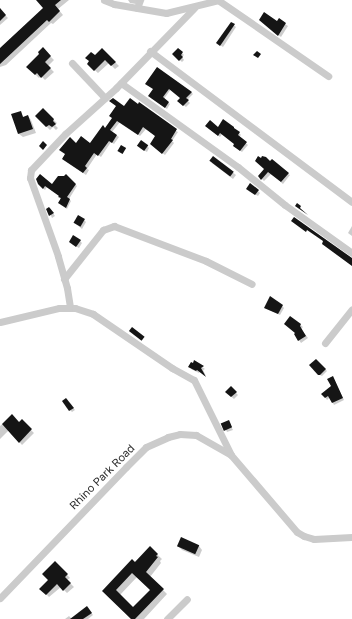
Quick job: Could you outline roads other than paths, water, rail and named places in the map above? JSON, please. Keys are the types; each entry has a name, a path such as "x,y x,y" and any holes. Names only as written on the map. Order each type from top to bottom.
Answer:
{"street":[{"path":"104,0 114,4 166,13 194,8 218,0 328,76"},
{"path":"137,8 140,0"},
{"path":"70,307 64,279 30,174 35,164 65,134 121,83 194,8"},
{"path":"150,52 352,202"},
{"path":"72,63 105,98"},
{"path":"121,83 238,167 286,205 352,253"},
{"path":"64,279 103,230 114,226 206,261 252,284"},
{"path":"0,322 59,308 70,307 93,314 172,368 194,380 231,455"},
{"path":"325,343 352,309"},
{"name":"Rhino Park Road","path":"0,598 126,467 146,448 168,437 188,434 196,435 231,455 297,532 314,538 352,537"},
{"path":"168,619 187,599"}]}
